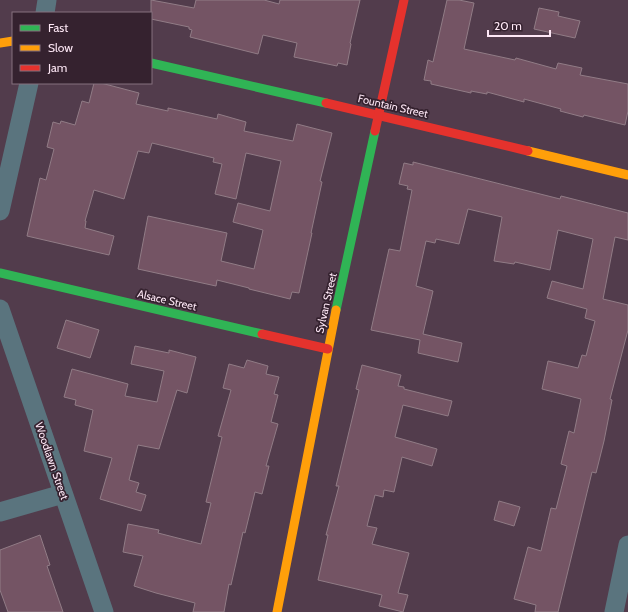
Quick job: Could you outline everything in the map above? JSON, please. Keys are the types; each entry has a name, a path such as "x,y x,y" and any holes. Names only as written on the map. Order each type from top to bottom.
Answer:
{"street":[{"path":"45,12 47,0"},
{"name":"Sylvan Street","path":"277,612 328,349 404,0"},
{"path":"0,43 12,41"},
{"name":"Fountain Street","path":"152,63 380,115 628,176"},
{"path":"0,211 29,84"},
{"name":"Alsace Street","path":"0,273 328,349"},
{"name":"Woodlawn Street","path":"0,309 104,612"},
{"path":"0,512 64,494"},
{"path":"614,612 628,545"}],"building":[{"path":"151,0 194,8 196,0 264,0 279,4 280,0 360,0 350,43 347,65 338,63 337,66 294,57 297,43 263,35 258,54 190,37 192,30 189,29 189,27 152,19"},
{"path":"447,0 459,0 474,3 464,49 515,60 516,58 556,69 558,63 582,68 580,75 628,84 628,111 625,125 584,115 583,117 560,111 561,109 524,99 524,102 487,92 487,94 471,91 471,93 431,84 431,81 424,80 428,60 433,62"},
{"path":"539,8 559,12 558,16 580,21 575,38 534,29"},
{"path":"94,84 105,84 139,93 136,104 168,111 168,108 217,119 218,114 246,122 244,131 293,141 297,124 332,133 320,181 322,182 299,293 292,292 290,299 217,280 216,286 138,269 148,216 227,233 221,261 254,269 263,230 233,222 238,203 270,211 281,161 246,153 236,199 215,194 222,164 213,162 214,158 152,143 149,153 138,151 124,199 94,190 85,221 85,228 114,236 109,255 27,236 40,178 46,180 54,149 47,147 53,122 60,124 61,121 75,125 82,101 89,103"},
{"path":"413,162 560,199 561,196 628,213 628,240 615,237 603,299 628,305 628,330 610,399 612,400 604,441 596,473 592,472 558,612 535,612 536,605 514,599 528,547 541,551 551,508 556,509 567,466 561,464 569,431 574,433 581,399 542,389 548,361 578,368 582,355 586,356 595,321 585,318 587,309 547,298 552,281 583,289 593,239 558,230 550,270 515,262 514,264 494,261 502,217 468,209 459,244 436,239 435,243 426,241 416,286 433,291 423,334 462,343 458,362 418,353 420,340 371,330 389,249 400,251 412,190 407,189 408,186 399,184 404,163 413,165"},
{"path":"66,320 99,330 90,358 57,348"},
{"path":"135,346 169,353 169,350 196,357 187,393 177,390 159,449 138,445 129,480 139,483 136,492 146,495 141,511 100,499 112,458 84,451 93,410 75,405 76,400 64,397 72,369 128,384 125,396 157,402 164,371 131,364"},
{"path":"247,360 268,366 266,374 279,377 274,394 278,395 271,422 278,424 266,466 269,466 262,494 255,492 245,533 243,532 231,585 229,584 224,612 193,612 195,603 134,586 143,556 123,552 128,524 159,530 158,533 201,544 211,503 206,502 222,437 218,436 231,390 223,388 229,364 244,368"},
{"path":"362,365 401,375 398,386 404,387 404,389 452,401 448,416 403,405 395,437 437,449 432,466 402,457 394,492 384,490 383,497 375,495 367,526 377,528 372,544 409,553 398,593 408,595 403,612 379,606 382,595 318,580 328,535 326,535 339,486 336,486 359,390 356,389"},
{"path":"499,501 520,507 514,526 494,520"},
{"path":"40,535 50,565 47,566 63,612 8,612 0,590 0,550"}],"traffic: fast":[{"path":"152,63 326,103"},
{"path":"336,310 375,131"},
{"path":"0,273 262,334"}],"traffic: slow":[{"path":"0,43 12,41"},
{"path":"528,151 628,175"},
{"path":"277,612 336,310"}],"traffic: jam":[{"path":"375,131 404,0"},
{"path":"326,103 528,151"},
{"path":"262,334 328,349"}]}
